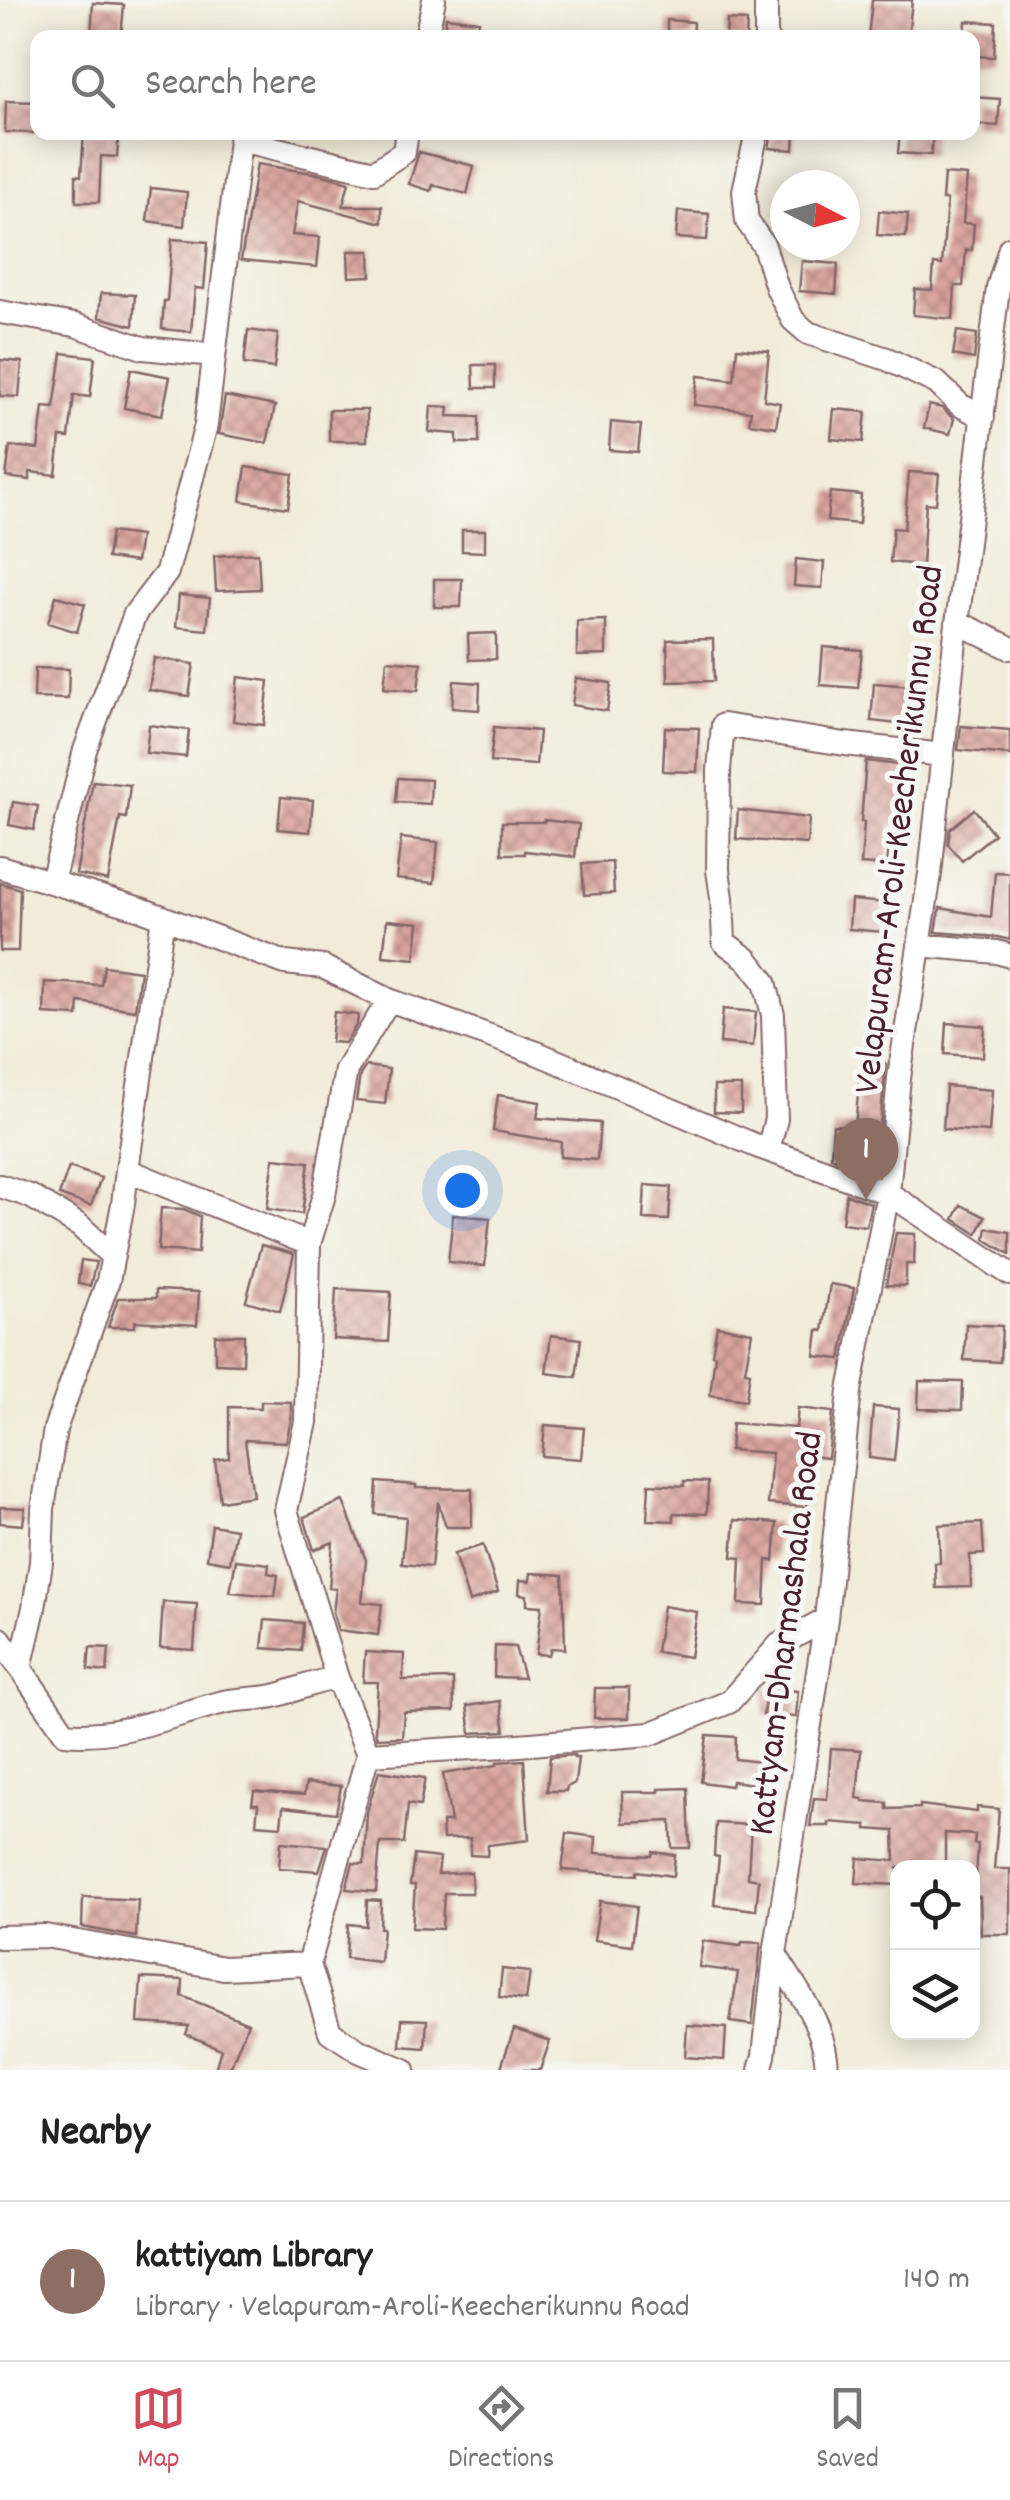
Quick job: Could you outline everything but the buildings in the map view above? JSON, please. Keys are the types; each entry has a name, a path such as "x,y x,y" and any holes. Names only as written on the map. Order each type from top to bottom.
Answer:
{"street":[{"path":"428,30 434,0"},
{"path":"766,0 766,30"},
{"path":"52,882 85,750 135,614 167,572 206,426 240,140 374,172 404,152 406,140"},
{"path":"756,140 744,190 747,221 764,246 792,320 808,333 887,360 937,383 960,405 983,417"},
{"name":"Velapuram-Aroli-Keecherikunnu Road","path":"888,1193 899,1078 930,874 998,288 1010,248"},
{"path":"0,312 76,325 143,348 214,355"},
{"path":"957,622 1010,648"},
{"path":"768,1150 776,1119 773,1015 764,982 748,959 724,942 718,870 723,725 942,755"},
{"path":"0,867 164,918 286,963 323,967 389,1000 537,1053 768,1150 888,1193 1010,1274"},
{"path":"20,1668 41,1562 43,1509 55,1429 113,1257 164,918"},
{"path":"919,945 1010,956"},
{"path":"389,1000 346,1070 324,1195 309,1244 306,1422 286,1510 337,1678 368,1754 309,1964 330,2032 359,2051 404,2070"},
{"path":"127,1170 309,1244"},
{"path":"0,1186 30,1196 80,1226 113,1257"},
{"name":"Kattyam-Dharmashala Road","path":"760,2070 826,1619 850,1391 888,1193"},
{"path":"368,1754 650,1734 729,1702 779,1645 826,1619"},
{"path":"0,1639 65,1733 91,1736 228,1701 273,1697 337,1678"},
{"path":"0,1938 44,1936 224,1968 309,1964"},
{"path":"774,1954 820,2027 827,2070"}],"place":[{"name":"kattiyam Library","path":"866,1200"}]}
